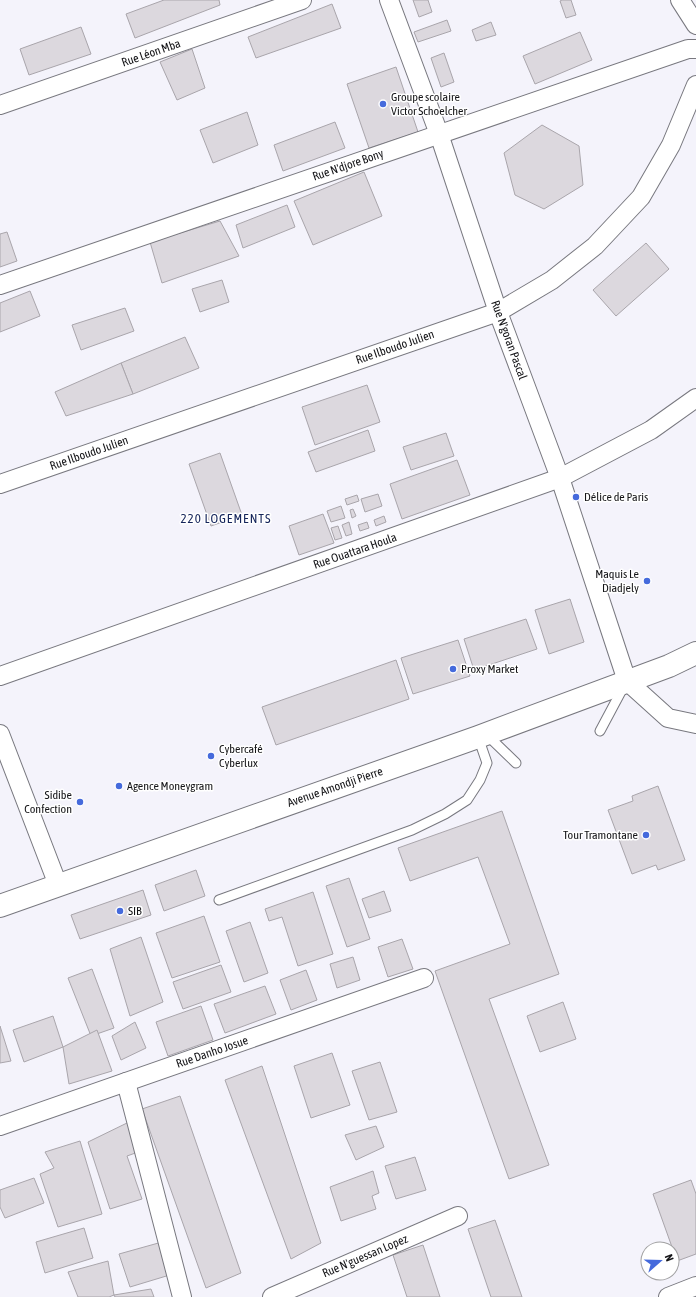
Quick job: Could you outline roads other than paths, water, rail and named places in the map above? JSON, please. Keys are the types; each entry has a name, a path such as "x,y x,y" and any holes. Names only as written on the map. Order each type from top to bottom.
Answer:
{"street":[{"name":"Rue Léon Mba","path":"0,105 302,0"},
{"name":"Rue N'goran Pascal","path":"389,0 438,134 498,312 560,478 627,681"},
{"path":"680,0 696,24"},
{"name":"Rue N'djore Bony","path":"0,285 688,49 696,49"},
{"name":"Rue Ilboudo Julien","path":"0,484 498,312 552,280 583,256 595,246 641,197 671,145 696,85"},
{"name":"Rue Ouattara Houla","path":"0,676 560,478 651,430 696,398"},
{"name":"Avenue Amondji Pierre","path":"0,906 482,736 669,666 696,653"},
{"name":"Avenue Amondji Pierre","path":"669,666 696,667"},
{"path":"627,681 668,718 696,724"},
{"path":"0,734 58,885"},
{"name":"Rue Danho Josue","path":"0,1126 424,978"},
{"path":"126,1082 182,1297"},
{"name":"Rue N'guessan Lopez","path":"272,1297 458,1216"},
{"path":"668,1297 696,1286"}],"lane":[{"path":"600,731 627,681"},
{"path":"482,736 516,763"},
{"path":"219,900 412,830 445,814 468,800 480,780 487,763 482,736"}],"place":[{"name":"Groupe scolaire Victor Schoelcher","path":"383,104"},
{"name":"Délice de Paris","path":"576,497"},
{"name":"Maquis Le Diadjely","path":"647,581"},
{"name":"Proxy Market","path":"453,669"},
{"name":"Cybercafé Cyberlux","path":"211,756"},
{"name":"Agence Moneygram","path":"119,786"},
{"name":"Sidibe Confection","path":"80,802"},
{"name":"Tour Tramontane","path":"646,835"},
{"name":"SIB","path":"120,911"}],"district":[{"name":"220 LOGEMENTS","path":"226,518"}]}
